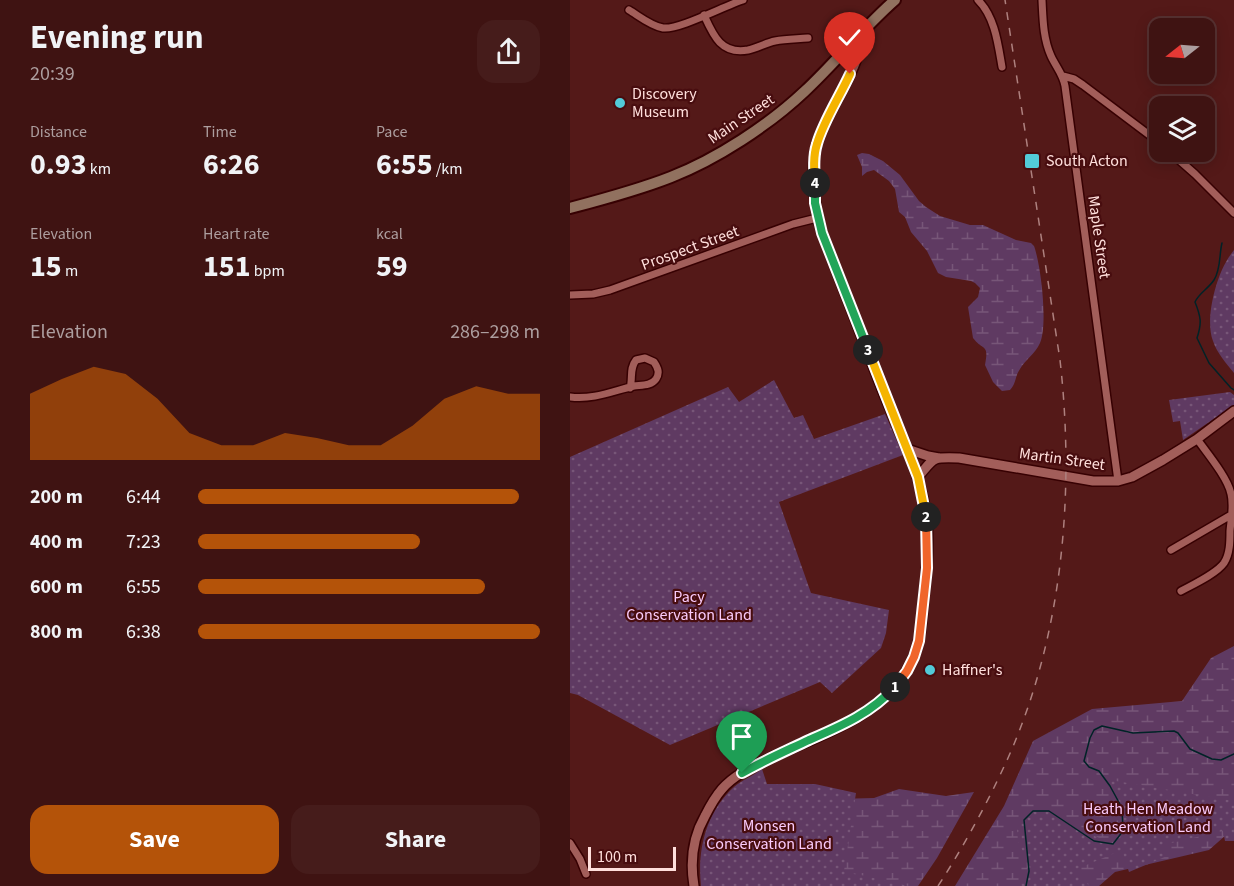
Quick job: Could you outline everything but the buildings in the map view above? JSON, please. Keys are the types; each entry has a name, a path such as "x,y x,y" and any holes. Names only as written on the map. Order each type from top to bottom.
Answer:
{"main road":[{"name":"Main Street","path":"570,208 671,177 744,139 804,92 892,1"}],"street":[{"path":"629,10 654,25 664,28 679,26 743,0"},
{"path":"978,0 994,28 1002,67"},
{"name":"Maple Street","path":"1042,0 1046,39 1052,58 1063,75 1118,481"},
{"path":"704,15 717,40 726,48 735,50 750,50 777,41 808,38"},
{"path":"694,886 692,861 696,837 709,807 723,788 734,778 760,763 854,720 879,702 896,686 907,671 919,641 927,568 927,523 918,477 825,242 815,203 817,145 852,70 860,49 863,32"},
{"path":"1063,75 1079,82 1149,135"},
{"path":"1181,162 1234,213"},
{"name":"Prospect Street","path":"570,295 593,294 610,290 793,224 817,218"},
{"path":"570,397 605,395 649,385 657,377 658,371 654,362 645,358 636,360 631,370 630,388"},
{"name":"Martin Street","path":"907,449 939,458 959,459 1093,481 1118,481 1143,472 1197,439 1234,411"},
{"path":"1181,591 1218,568 1231,554 1233,502 1229,488 1197,439"},
{"path":"918,477 930,462 939,458"},
{"path":"1171,550 1233,515"},
{"path":"570,843 586,874"}],"green space":[{"path":"862,153 883,161 900,175 919,201 940,216 970,225 983,225 1034,246 1043,295 1042,334 1038,347 1018,372 1010,390 1002,391 993,382 985,365 986,350 973,338 968,307 978,297 980,288 971,281 946,277 938,273 927,251 911,232 905,217 899,212 895,189 889,181 874,170 862,176 862,167 857,155"},
{"path":"1234,250 1234,373 1215,345 1210,323 1212,301 1218,280"},
{"name":"Pacy Conservation Land","path":"774,380 794,418 803,415 814,439 885,414 903,455 779,502 811,593 889,610 886,633 881,648 832,693 820,682 670,745 578,695 570,693 570,457 728,387 739,402"},
{"path":"1230,392 1234,395 1234,405 1183,440 1180,421 1173,422 1169,400"},
{"path":"1234,646 1234,828 1209,850 1115,872 1099,886 955,886 1004,806 1033,741 1092,709 1182,701 1211,658"},
{"name":"Monsen Conservation Land","path":"762,769 767,784 815,784 856,793 844,871 908,886 701,886 702,845 716,808 734,787"},
{"name":"Heath Hen Meadow Conservation Land","path":"1110,780 1234,801 1234,841 1225,841 1223,831 1162,845 1167,856 1129,872 1122,850 1077,869 1089,886 1020,886 1029,865 1018,841 1017,828 1030,813 1037,809 1046,809 1068,824 1099,838 1107,840 1116,838 1119,830 1117,804"},
{"path":"899,789 946,796 974,792 937,858 918,886 716,886 836,799 874,798"}],"waterway":[{"path":"1222,243 1216,276 1195,302 1200,320 1197,338 1209,363 1234,390"},
{"path":"1026,886 1029,871 1024,820 1033,811 1049,811 1094,841 1113,844 1123,831 1122,808 1110,786 1099,771 1089,767 1084,761 1094,730 1102,726 1133,733 1174,731 1190,749 1212,759 1221,760 1234,754"}],"railway":[{"path":"938,886 992,791 1027,711 1053,613 1065,512 1066,461 1060,360 1005,0"}],"place":[{"name":"Discovery Museum","path":"620,103"},
{"name":"South Acton","path":"1032,161"},
{"name":"Haffner's","path":"930,670"}],"route":[{"path":"742,773 854,720 879,702 896,686 907,671 917,649 922,624 927,568 927,523 918,477 822,233 815,203 817,145 850,74"}]}
